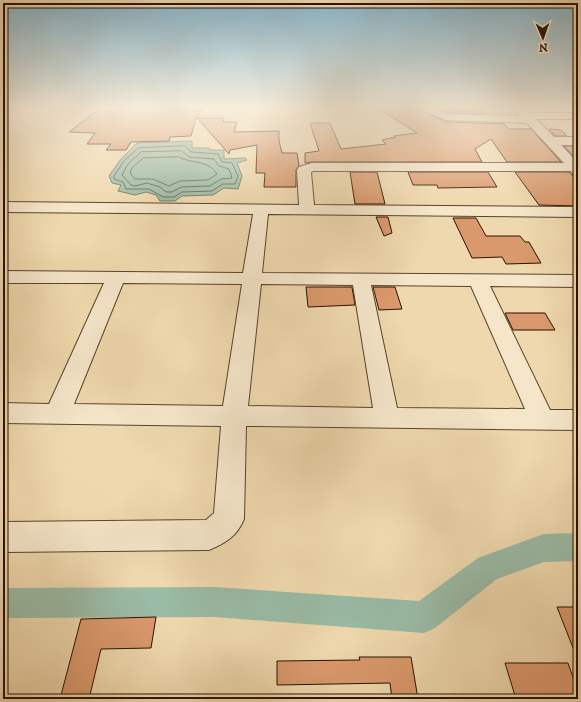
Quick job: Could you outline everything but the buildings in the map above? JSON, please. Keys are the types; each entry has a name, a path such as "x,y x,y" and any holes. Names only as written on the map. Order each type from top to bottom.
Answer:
{"street":[{"path":"551,141 578,141"},
{"path":"551,141 577,169"},
{"path":"307,210 304,170 312,167 577,169"},
{"path":"3,207 578,212"},
{"path":"3,537 209,536 220,529 229,519 234,416 261,209"},
{"path":"3,277 577,283"},
{"path":"57,414 116,278"},
{"path":"361,280 387,418"},
{"path":"478,281 542,419"},
{"path":"3,414 578,420"}],"water":[{"path":"192,141 192,148 224,150 224,159 245,158 247,160 237,163 242,176 238,189 224,188 213,195 182,196 175,201 160,201 156,195 146,192 135,195 118,191 121,185 112,183 109,176 121,159 137,143"}],"waterway":[{"path":"3,603 214,602 424,617 488,568 544,548 578,547"}]}
